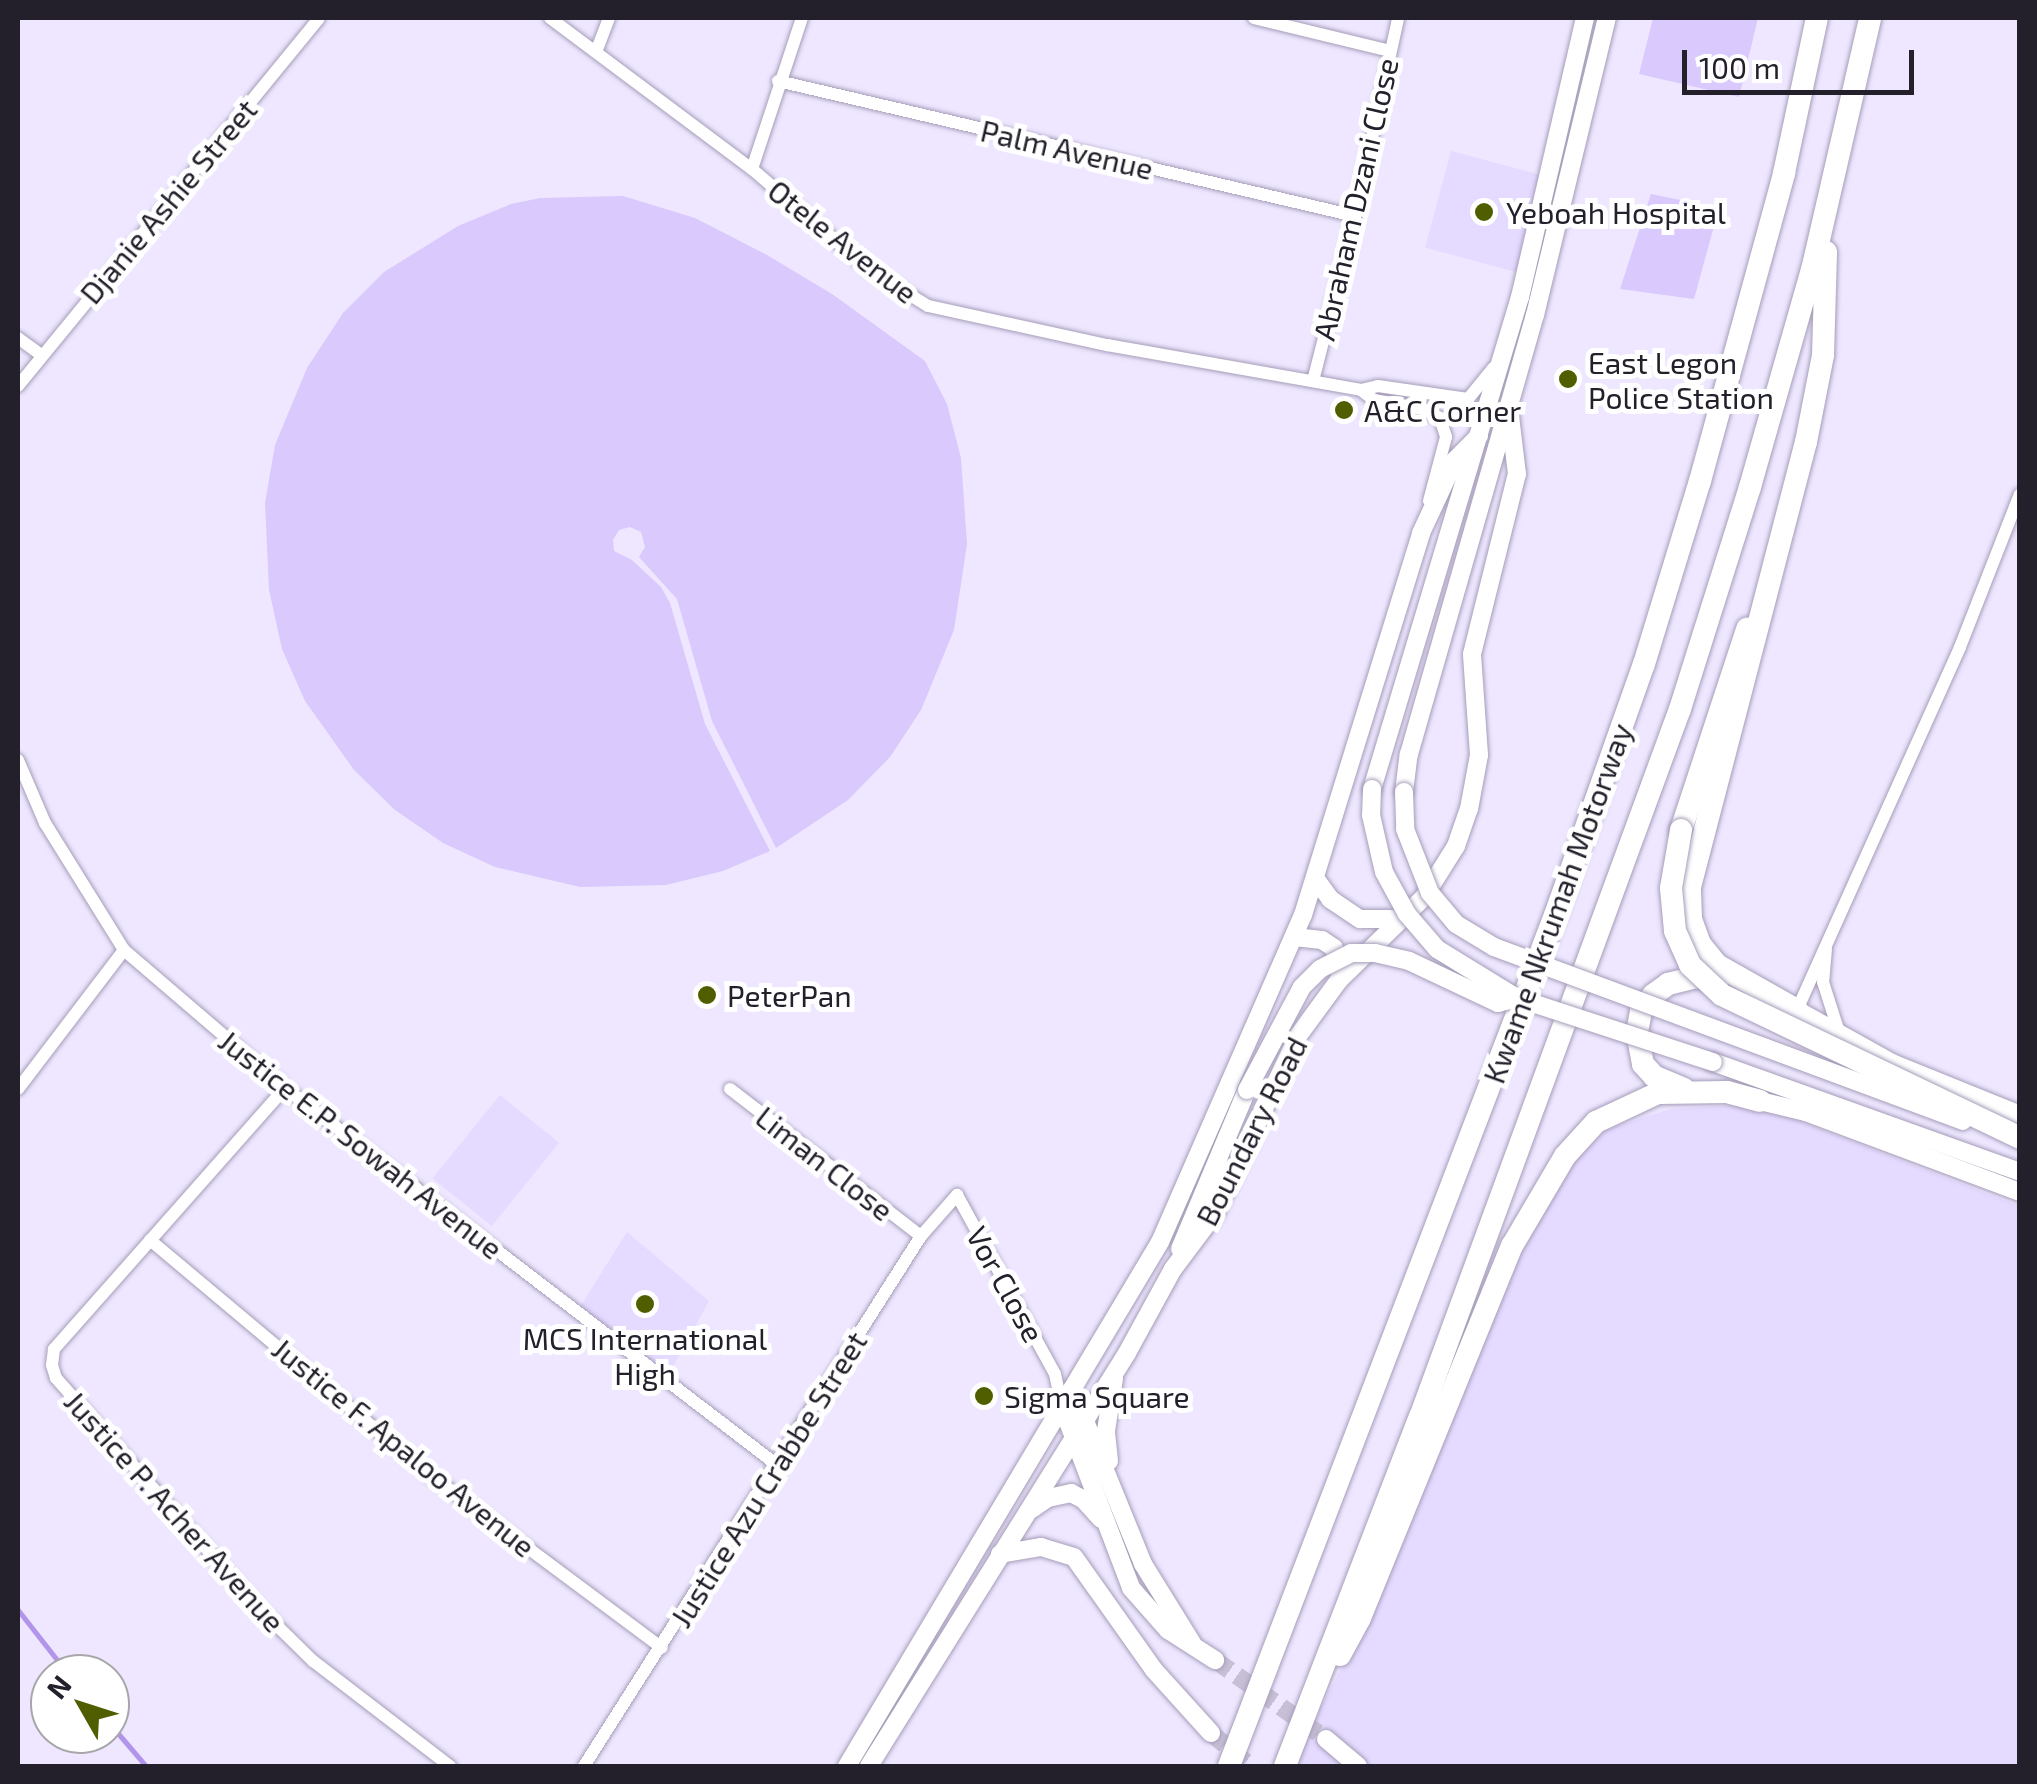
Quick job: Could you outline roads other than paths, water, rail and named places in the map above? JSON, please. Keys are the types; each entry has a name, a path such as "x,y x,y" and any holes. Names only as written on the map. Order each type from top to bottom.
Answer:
{"highway":[{"name":"Kwame Nkrumah Motorway","path":"1230,1766 1555,915 1644,664 1700,481 1784,174 1816,18"},
{"name":"Kwame Nkrumah Motorway","path":"1285,1766 1420,1417 1680,709 1750,488 1827,204 1870,18"},
{"path":"1797,1010 1718,965 1700,944 1691,919 1690,887 1786,524 1823,356 1827,204"},
{"path":"1786,524 1726,685 1681,830 1670,888 1675,931 1690,964 1722,995 2020,1140"},
{"path":"1684,1089 1654,1076 1643,1064 1637,1032 1641,1012 1653,994 1668,984 1696,977 1760,992"},
{"path":"1311,1700 1360,1618 1512,1246 1565,1156 1596,1122 1658,1092 1727,1092 1760,1101"}],"main road":[{"name":"Boundary Road","path":"1517,998 1437,949 1406,914 1384,872 1371,815 1372,790 1506,349 1586,18"},
{"name":"Boundary Road","path":"1606,18 1509,408 1409,754 1404,828 1430,893 1456,924 1494,947 2020,1140"},
{"name":"Boundary Road","path":"869,1766 1115,1372 1173,1269 1215,1212 1298,1036 1339,980 1424,897 1444,868 1469,808 1479,755 1472,654 1517,474 1509,408"},
{"name":"Boundary Road","path":"848,1766 1160,1242 1294,937 1421,533 1455,460 1478,436"},
{"path":"1315,878 1330,898 1360,919 1401,918"},
{"path":"1294,937 1322,940 1334,948 1338,954 1339,980"},
{"path":"1173,1269 1247,1090 1302,986 1320,969 1351,954 1376,953 1409,961 1498,1003 1517,998 1713,1062 2020,1172"},
{"path":"1797,1010 1892,1063 2020,1115"},
{"path":"1760,1101 1806,1112 2020,1192"},
{"path":"1111,1476 1106,1431 1115,1372"},
{"path":"1072,1390 1109,1533 1131,1588 1150,1613 1215,1660"},
{"path":"1062,1406 1111,1476 1143,1564 1192,1643"},
{"path":"1024,1515 1048,1498 1071,1493 1096,1512 1109,1533"},
{"path":"1000,1554 1041,1547 1074,1557 1154,1670 1211,1734"},
{"path":"1326,1739 1358,1766"}],"street":[{"name":"Djanie Ashie Street","path":"18,386 319,18"},
{"name":"Otele Avenue","path":"550,18 752,169 870,270 928,306 1108,345 1361,390 1378,386 1468,399 1478,392 1506,349"},
{"path":"596,52 608,18"},
{"path":"752,169 802,18"},
{"path":"1254,18 1390,51"},
{"name":"Abraham Dzani Close","path":"1313,381 1356,216 1398,18"},
{"name":"Palm Avenue","path":"778,81 1356,216"},
{"path":"18,338 41,355"},
{"name":"Otele Avenue","path":"1361,390 1374,400 1422,409 1440,418 1446,429 1421,533"},
{"path":"1797,1010 1960,647 2020,494"},
{"name":"Justice E.P. Sowah Avenue","path":"18,762 45,823 124,950 285,1088 776,1465"},
{"path":"1827,937 1823,982 1839,1032"},
{"path":"18,1089 124,950"},
{"name":"Justice P. Acher Avenue","path":"285,1088 54,1349 56,1378 249,1597 313,1661 450,1766"},
{"name":"Liman Close","path":"730,1089 921,1236"},
{"name":"Vor Close","path":"957,1195 1055,1374 1062,1406"},
{"name":"Justice Azu Crabbe Street","path":"584,1766 921,1236 957,1195"},
{"name":"Justice F. Apaloo Avenue","path":"150,1240 434,1478 662,1648"},
{"name":"Vor Close","path":"1055,1374 1072,1390"}],"waterway":[{"path":"18,1610 52,1654"},
{"path":"130,1747 146,1766"}],"tunnel":[{"path":"1215,1660 1326,1739"},
{"path":"1211,1733 1250,1766"}],"place":[{"name":"Yeboah Hospital","path":"1484,212"},
{"name":"East Legon Police Station","path":"1568,379"},
{"name":"A&C Corner","path":"1344,410"},
{"name":"PeterPan","path":"707,995"},
{"name":"MCS International High","path":"645,1304"},
{"name":"Sigma Square","path":"984,1396"}]}
